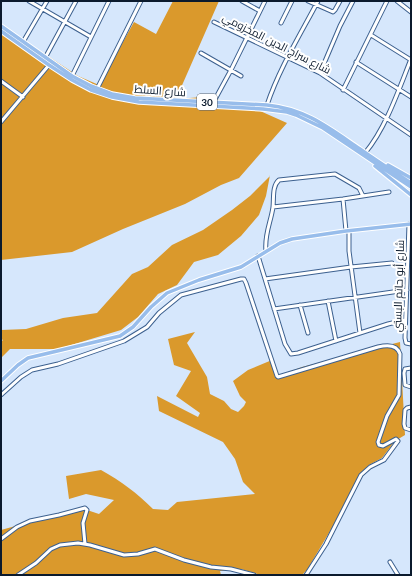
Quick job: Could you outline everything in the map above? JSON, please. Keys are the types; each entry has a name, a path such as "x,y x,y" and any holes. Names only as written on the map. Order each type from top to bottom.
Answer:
{"main road":[{"name":"شارع السلط","path":"1,26 72,76 96,89 112,94 131,98 267,105 290,109 315,119 411,183"},
{"name":"شارع السلط","path":"1,31 49,65 86,88 104,95 120,99 153,103 263,108 296,115 323,128 411,188"},
{"path":"376,160 411,178"},
{"path":"371,161 390,179 411,195"},
{"path":"1,382 18,365 28,358 120,336 133,327 151,307 167,293 199,280 236,269 280,243 292,239 410,224"}],"street":[{"path":"29,1 91,37"},
{"path":"23,42 47,1"},
{"path":"45,58 76,1"},
{"path":"72,76 109,1"},
{"path":"96,89 141,1"},
{"path":"242,1 260,11"},
{"path":"213,103 265,1"},
{"path":"281,24 292,1"},
{"path":"308,1 334,12 340,1"},
{"path":"267,105 274,86 288,57 318,1"},
{"path":"320,73 340,26 353,1"},
{"path":"344,90 386,1"},
{"path":"397,1 411,12"},
{"name":"شارع سراج الدين المخزومي","path":"214,22 320,73 411,135"},
{"path":"366,153 372,146 386,118 411,60 371,34"},
{"path":"201,53 241,76"},
{"path":"356,62 411,97"},
{"path":"1,122 49,65"},
{"path":"1,81 23,97"},
{"path":"266,251 266,234 273,207 275,185 277,181 282,179 336,174 359,188 363,196"},
{"path":"273,207 388,192"},
{"path":"343,199 360,333"},
{"name":"شارع أبو حاتم البستي","path":"410,224 410,261 406,290 406,342 407,344 411,344"},
{"path":"258,256 285,344 291,354 411,317"},
{"path":"265,279 392,263"},
{"path":"1,395 21,377 32,370 58,364 124,341 147,327 159,313 181,295 241,279 246,283 266,347 277,377 279,378 378,347 390,345 396,348 399,350 400,354 399,395 389,412 378,442 379,445 383,446 396,439 398,439 398,441 384,460 370,467 360,478 326,544 306,575"},
{"path":"274,309 406,290"},
{"path":"406,298 411,298"},
{"path":"328,301 336,341"},
{"path":"300,305 308,333"},
{"path":"411,368 406,369 404,373 405,385 411,387"},
{"path":"410,430 404,427 404,418 406,409 411,407"},
{"path":"1,539 16,527 30,521 85,508 88,510 83,523 85,544"},
{"path":"18,575 36,563 50,550 60,546 85,544 124,555 134,555 152,549 158,550 184,560 254,575"},
{"path":"390,562 398,575"}],"shaded area":[{"path":"173,1 219,1 176,99 203,97 247,105 287,123 239,178 221,185 185,204 123,229 72,252 1,260 1,25 78,76 99,85 134,22 156,34"},
{"path":"270,176 266,196 259,215 241,236 218,255 194,262 177,285 158,294 138,317 121,330 58,349 10,349 1,358 1,342 3,340 1,339 1,330 26,329 63,318 97,313 132,274 148,267 172,245 203,230 232,210 250,196"},
{"path":"195,332 187,343 207,377 210,394 224,401 231,409 238,412 246,402 240,396 233,381 248,370 272,360 275,377 302,367 400,342 405,435 395,441 382,458 369,465 360,476 339,516 307,570 302,575 261,575 241,569 220,571 221,575 1,575 1,530 73,510 90,511 99,514 114,500 86,494 69,499 66,476 101,470 115,478 153,509 168,510 177,502 255,494 243,482 235,459 223,442 159,411 157,396 198,417 200,413 176,396 191,371 174,365 168,339"}]}
